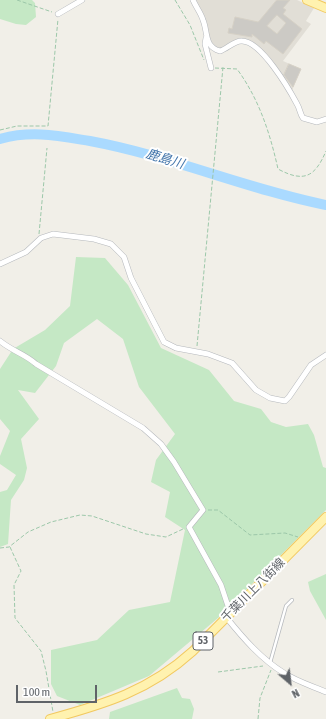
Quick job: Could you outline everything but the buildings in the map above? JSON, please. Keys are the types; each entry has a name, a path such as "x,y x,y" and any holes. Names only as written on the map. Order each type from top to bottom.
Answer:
{"main road":[{"path":"307,0 326,8"},
{"name":"千葉川上八街線","path":"52,718 107,703 152,682 183,660 326,518"}],"street":[{"path":"58,14 82,0"},
{"path":"193,0 204,20 206,37 205,44 211,68"},
{"path":"206,37 210,45 216,50 225,49 240,40 245,40 259,49 266,56 283,81 298,106 303,118 317,122 326,119"},
{"path":"0,264 26,252 41,238 53,234 94,239 111,244 124,257 131,278 164,342 176,348 220,357 232,363 256,390 270,398 285,400 293,393 304,372 311,365 326,355"},
{"path":"0,341 7,347 27,356 36,364 143,428 161,444 174,462 203,510 189,526 221,586 228,614 242,636 270,664 285,674 326,692"}],"lane":[{"path":"270,664 286,606 292,600"}],"path":[{"path":"0,130 17,126 48,126 58,14 45,11 17,0"},
{"path":"176,0 190,25 202,58 211,68 223,67 238,70 252,92 272,140 278,169 289,175 302,176 314,172 320,166 326,151"},
{"path":"197,353 223,67"},
{"path":"41,238 38,232 47,148"},
{"path":"203,510 218,510 250,534 285,533 303,540"},
{"path":"0,548 9,547 28,532 51,522 80,515 92,516 146,534 166,537 189,526"},
{"path":"9,547 21,571 14,585 15,618 41,651 46,671 52,718"},
{"path":"218,672 270,664 271,669 260,698 258,719"}],"shaded area":[{"path":"194,0 297,0 314,8 306,21 311,24 283,61 301,69 291,93 265,53 246,39 241,39 222,49 212,46"}],"green space":[{"path":"0,0 32,0 35,3 36,17 26,25 16,24 0,19"},
{"path":"76,257 105,258 128,285 161,348 209,370 234,401 261,409 271,422 286,427 308,424 314,435 323,467 326,468 326,510 218,618 149,676 80,705 57,696 51,684 51,650 97,640 129,610 170,602 185,530 165,517 170,492 151,482 156,460 175,434 139,387 123,339 97,319 64,343 56,366 35,393 18,390 39,419 21,439 27,468 24,480 11,500 8,544 0,547 0,492 7,490 16,475 0,464 0,456 10,431 0,419 0,369 13,349 45,330 70,306"},
{"path":"326,574 326,620 310,591 308,582"},
{"path":"177,688 182,698 190,699 194,709 192,719 109,719 110,712"}],"waterway":[{"name":"鹿島川","path":"0,139 12,136 34,134 90,141 120,147 267,190 326,205"}]}
